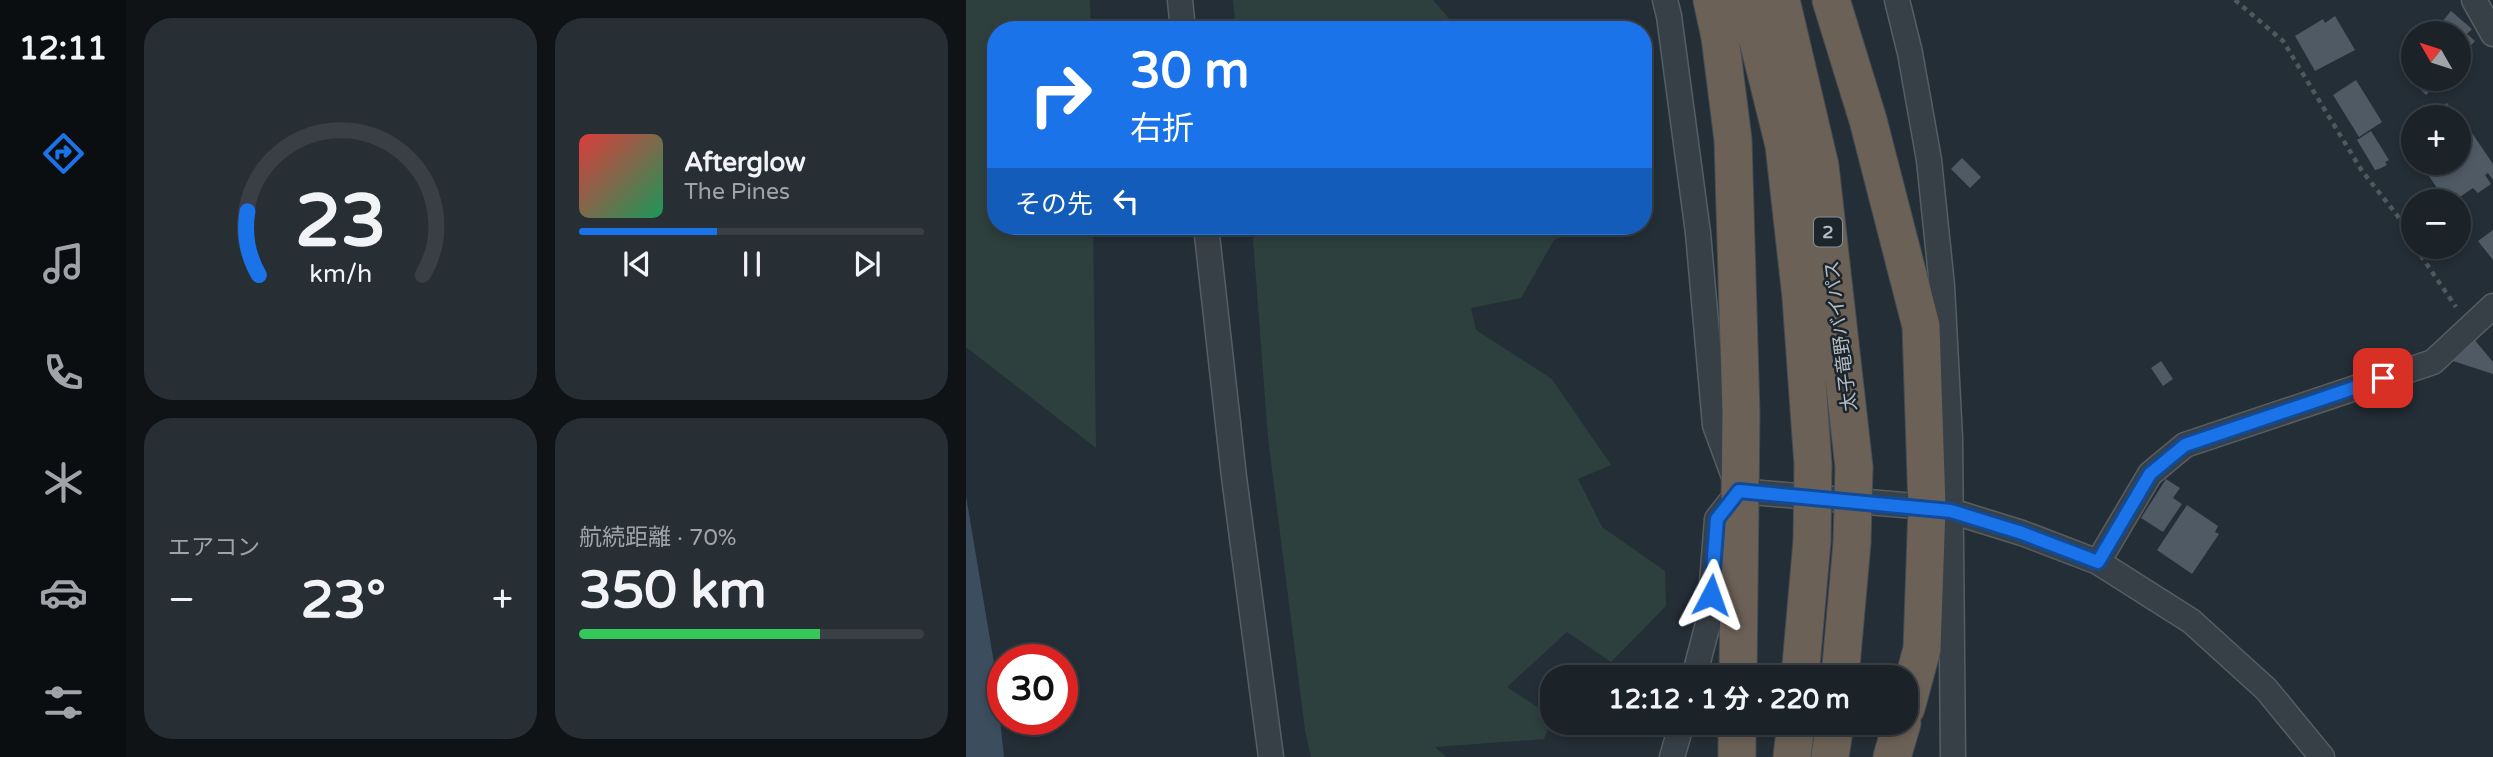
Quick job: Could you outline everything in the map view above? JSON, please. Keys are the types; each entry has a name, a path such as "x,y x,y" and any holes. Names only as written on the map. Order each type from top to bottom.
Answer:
{"highway":[{"path":"1712,0 1720,37 1733,141 1741,413 1738,665"},
{"name":"太子竜野バイパス","path":"1748,0 1784,145 1801,297 1813,465 1812,541 1801,665"},
{"name":"太子竜野バイパス","path":"1781,0 1820,166 1854,467 1852,543 1841,665"},
{"path":"1831,0 1868,120 1921,326 1939,509 1922,649 1918,665"},
{"path":"1737,735 1737,757"},
{"path":"1792,757 1795,735"},
{"path":"1830,757 1833,735"},
{"path":"1892,757 1898,735"}],"street":[{"path":"1180,0 1182,21"},
{"path":"1665,0 1698,233 1715,425 1739,491"},
{"path":"1897,0 1910,52 1931,173 1942,286 1950,438 1939,509 1953,757"},
{"path":"2474,0 2493,34"},
{"path":"1207,235 1234,477 1271,757"},
{"path":"2098,562 2150,474 2185,445 2433,362 2493,306"},
{"path":"1739,491 1939,509 2022,533 2098,562 2191,621 2266,689 2322,757"},
{"path":"1697,665 1709,620 1717,519 1739,491"},
{"path":"1672,757 1678,735"}],"path":[{"path":"2235,0 2283,41 2362,171 2401,222"},
{"path":"2424,259 2470,327"}],"green space":[{"path":"966,0 1090,0 1091,21 987,21 987,235 1093,235 1096,448 966,347"},
{"path":"1233,0 1433,0 1451,21 1235,21"},
{"path":"1253,235 1567,235 1554,240 1521,298 1471,308 1476,330 1552,379 1611,465 1578,479 1602,527 1665,571 1666,606 1611,662 1567,632 1507,687 1540,709 1540,735 1545,735 1544,739 1435,747 1446,757 1311,757 1305,730 1268,438"}],"water":[{"path":"966,496 991,644 987,644 987,735 1002,735 1004,757 966,757"}],"building":[{"path":"2451,11 2463,21 2443,21"},
{"path":"2335,16 2355,50 2315,71 2295,36 2323,19 2325,23"},
{"path":"2356,80 2382,122 2359,137 2333,95"},
{"path":"2371,131 2389,160 2385,162 2387,165 2375,170 2357,140"},
{"path":"2471,131 2493,164 2493,180 2488,173 2485,175 2491,184 2478,193 2473,188 2438,189 2428,175 2471,175"},
{"path":"1962,158 1981,177 1970,188 1951,169"},
{"path":"2493,230 2493,260 2478,241"},
{"path":"2473,338 2493,362 2493,374 2453,361 2460,349"},
{"path":"2161,361 2173,379 2163,386 2151,368"},
{"path":"2166,479 2180,488 2173,498 2182,504 2163,532 2141,518"},
{"path":"2187,505 2218,526 2215,532 2219,534 2192,574 2157,550"}],"route":[{"path":"1711,595 1717,519 1739,491 1951,511 2022,533 2098,562 2150,474 2185,445 2383,378"}]}
